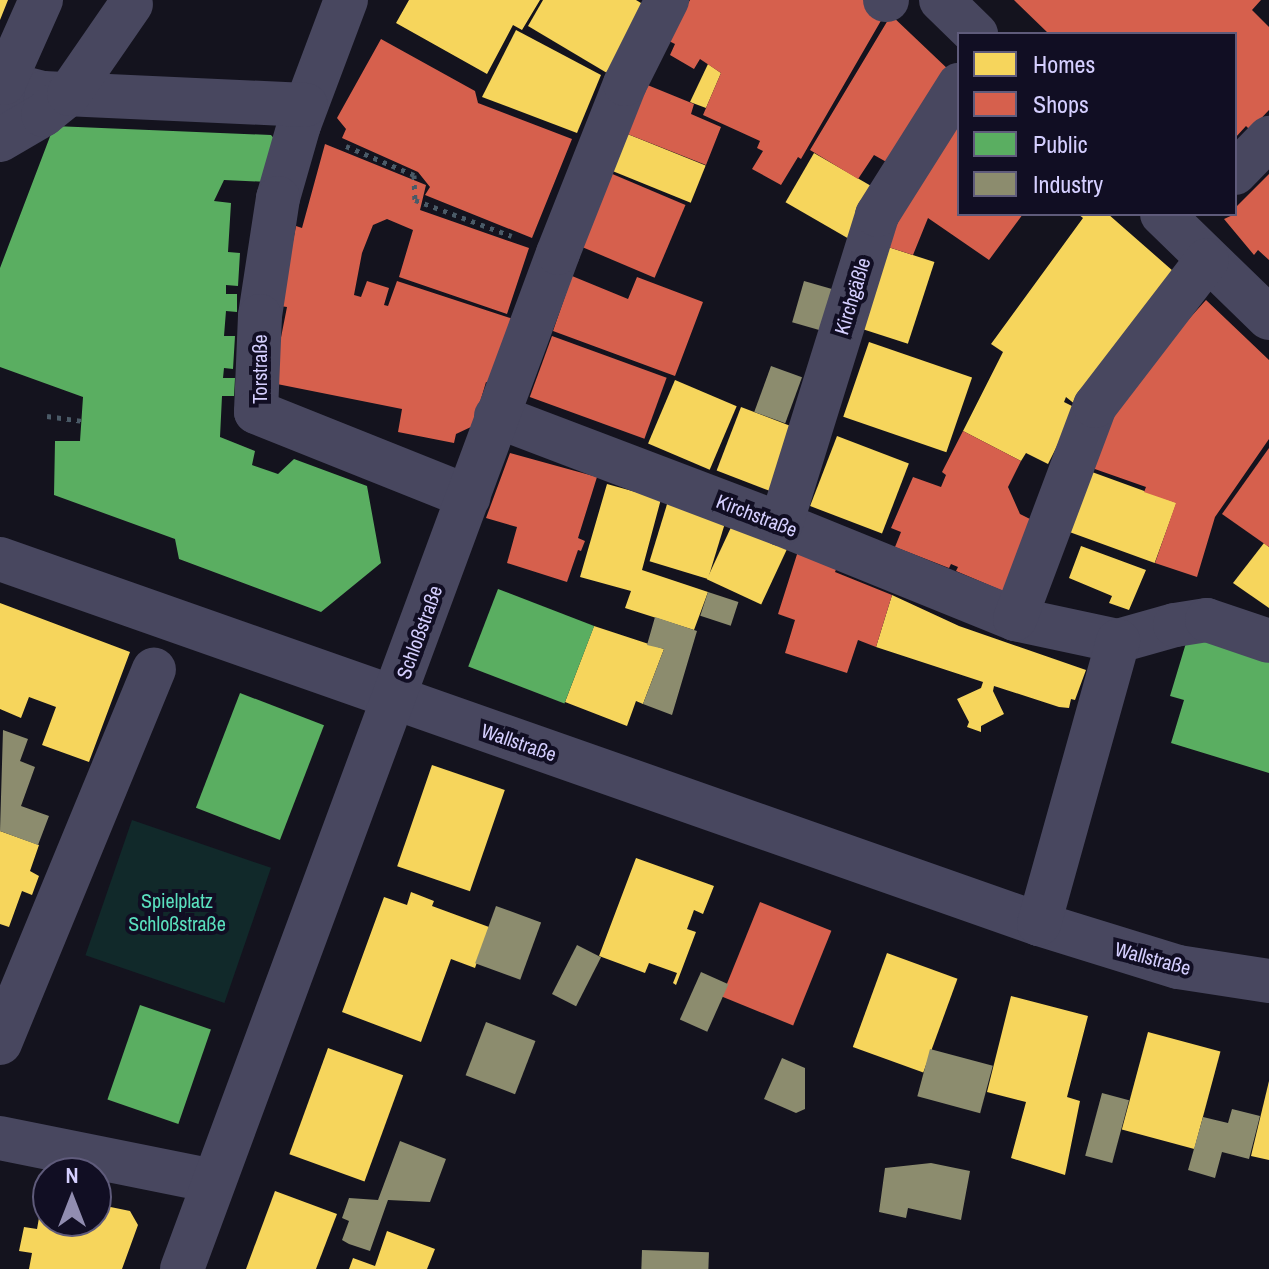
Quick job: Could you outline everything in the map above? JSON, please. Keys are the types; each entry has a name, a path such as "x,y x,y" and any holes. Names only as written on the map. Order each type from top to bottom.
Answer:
{"street":[{"path":"0,140 43,115 29,94 41,0"},
{"name":"Torstraße","path":"346,0 303,115 273,224 258,332 256,412 469,497"},
{"name":"Schloßstraße","path":"182,1269 558,253 625,84 667,0"},
{"path":"941,0 974,32"},
{"path":"29,94 131,4"},
{"name":"Kirchgäßle","path":"781,524 877,215 957,88"},
{"path":"29,94 303,115"},
{"path":"1237,171 1269,138"},
{"path":"1015,619 1095,406 1185,230 1269,318"},
{"name":"Kirchstraße","path":"496,416 781,524 1015,619 1118,641 1175,625 1207,620 1269,641"},
{"name":"Wallstraße","path":"0,559 1039,924 1178,967 1269,981"},
{"path":"1039,924 1118,641"},
{"path":"0,1043 154,669"},
{"path":"0,1138 214,1181"}],"path":[{"path":"303,115 414,175 415,200 558,253"},
{"path":"47,416 82,421"}],"green space":[{"name":"Spielplatz Schloßstraße","path":"132,820 271,868 224,1003 85,955"}],"building: Homes":[{"path":"0,0 8,0 0,20"},
{"path":"409,0 540,0 522,30 513,25 487,74 396,23"},
{"path":"543,0 636,0 646,6 607,73 528,26"},
{"path":"516,30 601,75 577,133 482,97"},
{"path":"708,64 721,73 706,108 690,102"},
{"path":"625,133 706,166 691,203 610,170"},
{"path":"814,153 877,190 849,239 786,202"},
{"path":"1080,216 1110,216 1173,271 1076,405 1066,397 1064,402 1076,408 1048,464 1026,453 1021,461 963,431 1003,352 991,344 1083,218"},
{"path":"885,246 934,262 908,344 858,328"},
{"path":"869,342 972,377 946,452 843,417"},
{"path":"675,380 737,406 710,470 648,444"},
{"path":"741,407 795,428 771,491 717,470"},
{"path":"837,436 909,464 882,534 810,506"},
{"path":"1092,472 1177,503 1155,563 1070,532"},
{"path":"607,484 661,499 642,570 708,592 694,630 625,608 631,591 580,577"},
{"path":"668,501 726,519 708,579 650,561"},
{"path":"733,523 787,548 761,605 707,579"},
{"path":"1264,543 1269,547 1269,608 1233,583"},
{"path":"1081,546 1146,570 1129,610 1109,603 1112,596 1069,578"},
{"path":"892,595 959,626 1086,670 1075,700 1071,699 1069,708 1059,707 994,686 993,691 1004,714 981,726 981,732 967,727 969,722 957,699 981,688 983,682 876,647"},
{"path":"0,603 130,652 89,762 42,745 56,707 29,697 21,718 0,709"},
{"path":"594,626 664,649 643,704 636,701 627,726 565,702"},
{"path":"432,765 505,790 470,891 397,866"},
{"path":"0,831 39,845 30,871 39,876 32,895 22,891 9,927 0,924"},
{"path":"636,858 714,886 703,914 694,910 687,929 696,932 676,985 673,983 677,973 649,963 645,973 599,956"},
{"path":"411,892 434,901 432,906 489,927 475,968 451,959 421,1042 342,1012 384,897 407,905"},
{"path":"887,953 957,979 923,1073 853,1047"},
{"path":"1011,996 1088,1016 1067,1097 1080,1101 1065,1175 1011,1158 1026,1102 987,1092"},
{"path":"1148,1032 1220,1051 1194,1149 1122,1130"},
{"path":"328,1048 403,1075 365,1182 289,1154"},
{"path":"1269,1081 1269,1160 1251,1156"},
{"path":"275,1191 337,1214 316,1269 246,1269"},
{"path":"112,1207 130,1211 138,1225 122,1269 29,1269 32,1253 19,1251 24,1227 32,1228 32,1237 112,1237"},
{"path":"387,1231 435,1249 427,1269 349,1269 353,1258 375,1266"}],"building: Shops":[{"path":"690,0 868,0 886,12 801,159 798,157 781,185 752,169 763,151 757,148 760,141 703,115 721,73 700,59 694,69 670,55 675,44 669,41"},
{"path":"1014,0 1261,0 1252,10 1269,27 1269,110 1250,130 1246,126 1237,136 1237,32 1047,32"},
{"path":"891,15 951,72 890,164 874,155 858,179 810,150"},
{"path":"381,39 475,91 478,103 572,139 532,238 425,195 430,187 418,172 342,138 346,129 337,118"},
{"path":"645,84 694,104 691,114 721,127 706,165 625,133"},
{"path":"957,115 957,216 1022,216 989,260 928,218 913,255 885,246"},
{"path":"325,144 426,185 420,210 529,248 507,314 399,277 413,230 387,219 373,225 362,253 354,295 361,297 367,281 389,288 384,305 388,306 397,281 513,319 492,384 486,382 473,426 456,434 454,443 398,432 402,409 272,383 287,307 280,306 296,226 302,228"},
{"path":"610,173 685,205 655,278 579,246"},
{"path":"1269,174 1269,260 1258,250 1254,255 1224,219 1237,216 1237,206"},
{"path":"572,276 628,299 637,277 703,302 675,376 553,331"},
{"path":"1206,300 1269,360 1269,439 1215,517 1197,577 1155,563 1176,503 1144,492 1146,487 1092,468 1125,390"},
{"path":"552,336 667,378 644,439 530,397"},
{"path":"963,431 1021,461 1008,487 1020,514 1032,520 1003,591 956,571 958,567 951,564 949,568 895,547 901,532 891,528 913,477 941,487 946,475 942,472"},
{"path":"1269,448 1269,547 1222,514"},
{"path":"510,453 597,477 578,538 585,541 581,551 578,550 567,582 507,563 517,527 486,518"},
{"path":"799,548 837,567 835,572 892,595 876,647 858,640 847,673 785,653 795,620 778,614"},
{"path":"760,902 831,931 793,1025 722,997"}],"building: Public":[{"path":"54,126 271,135 281,147 268,182 224,180 214,201 231,203 228,252 240,253 238,286 226,285 226,294 237,294 237,312 226,311 224,336 235,336 233,369 224,368 223,378 235,378 234,396 222,396 220,437 255,451 252,465 278,474 294,459 367,486 381,563 321,612 179,559 175,539 54,495 55,441 80,441 83,397 0,367 0,268"},
{"path":"498,589 594,626 564,703 468,666"},
{"path":"1189,633 1269,657 1269,773 1171,743 1184,700 1170,696"},
{"path":"240,693 324,725 280,840 196,808"},
{"path":"140,1005 211,1029 178,1124 107,1100"}],"building: Industry":[{"path":"804,281 832,289 820,330 792,322"},
{"path":"771,366 802,377 785,423 754,412"},
{"path":"708,592 738,602 731,626 700,616"},
{"path":"655,617 697,631 672,715 643,704 664,649 647,645"},
{"path":"3,730 28,739 20,761 35,767 21,806 49,816 38,845 0,831"},
{"path":"496,906 541,922 520,980 475,963"},
{"path":"577,945 601,957 576,1006 552,994"},
{"path":"701,972 728,984 707,1032 680,1020"},
{"path":"486,1022 535,1041 515,1094 466,1075"},
{"path":"930,1049 993,1066 980,1113 917,1096"},
{"path":"782,1058 805,1068 805,1109 796,1113 764,1099"},
{"path":"1102,1093 1129,1100 1112,1163 1085,1156"},
{"path":"1232,1109 1260,1116 1249,1159 1222,1152 1215,1178 1188,1170 1203,1117 1228,1123"},
{"path":"400,1141 446,1159 430,1202 388,1200 370,1251 349,1244 342,1240 349,1221 342,1218 349,1198 378,1200"},
{"path":"931,1163 970,1171 961,1220 908,1208 906,1218 879,1212 885,1168"},
{"path":"642,1250 709,1252 708,1269 641,1269"}]}
